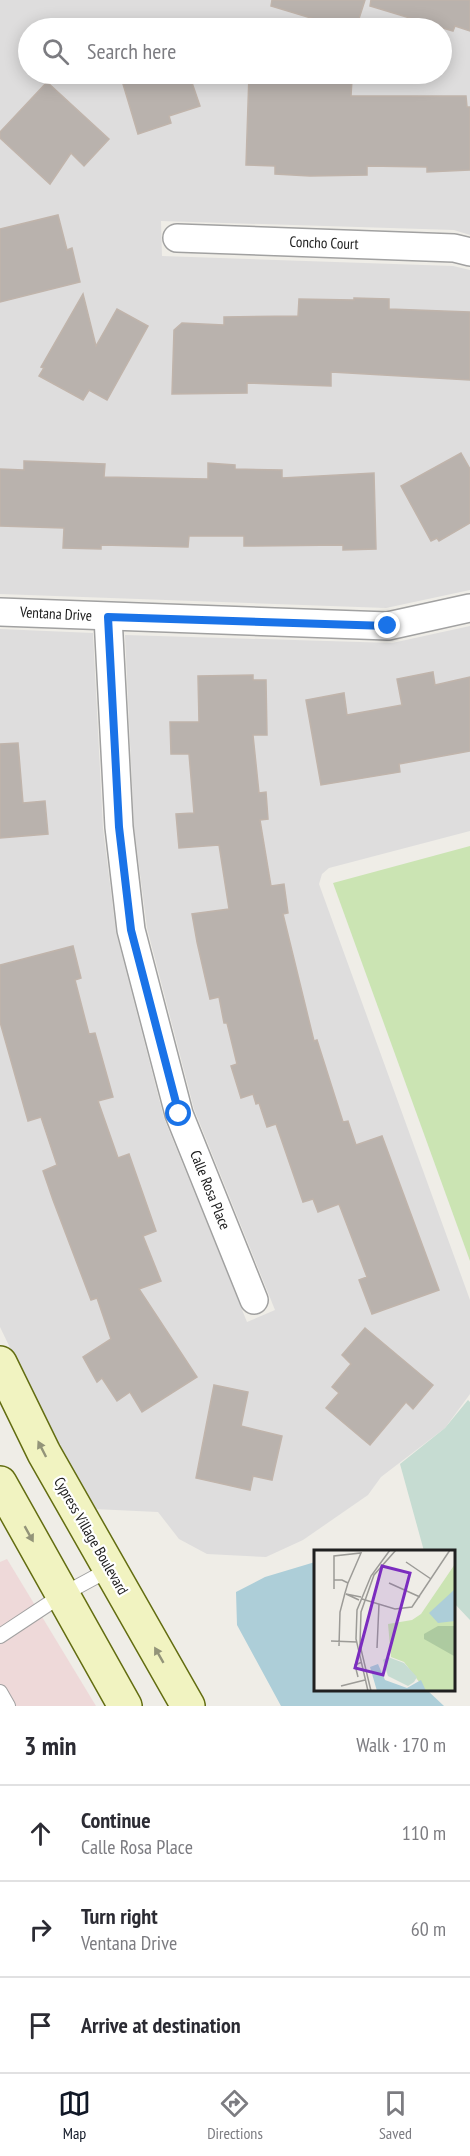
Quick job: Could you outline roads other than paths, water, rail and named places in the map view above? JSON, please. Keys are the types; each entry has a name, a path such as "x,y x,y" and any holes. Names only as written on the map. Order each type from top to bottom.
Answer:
{"street":[{"name":"Concho Court","path":"177,238 454,248 470,252"},
{"name":"Ventana Drive","path":"0,612 388,626 470,608"},
{"name":"Calle Rosa Place","path":"108,617 119,827 131,930 179,1114 254,1300"},
{"name":"Cypress Village Boulevard","path":"0,1363 44,1453 188,1706"},
{"path":"0,1483 125,1706"}],"lane":[{"path":"0,1636 62,1595 110,1569"},
{"path":"0,1692 8,1706"}],"water":[{"path":"314,1562 314,1691 428,1691 444,1706 281,1706 237,1625 236,1592 265,1577"}]}
